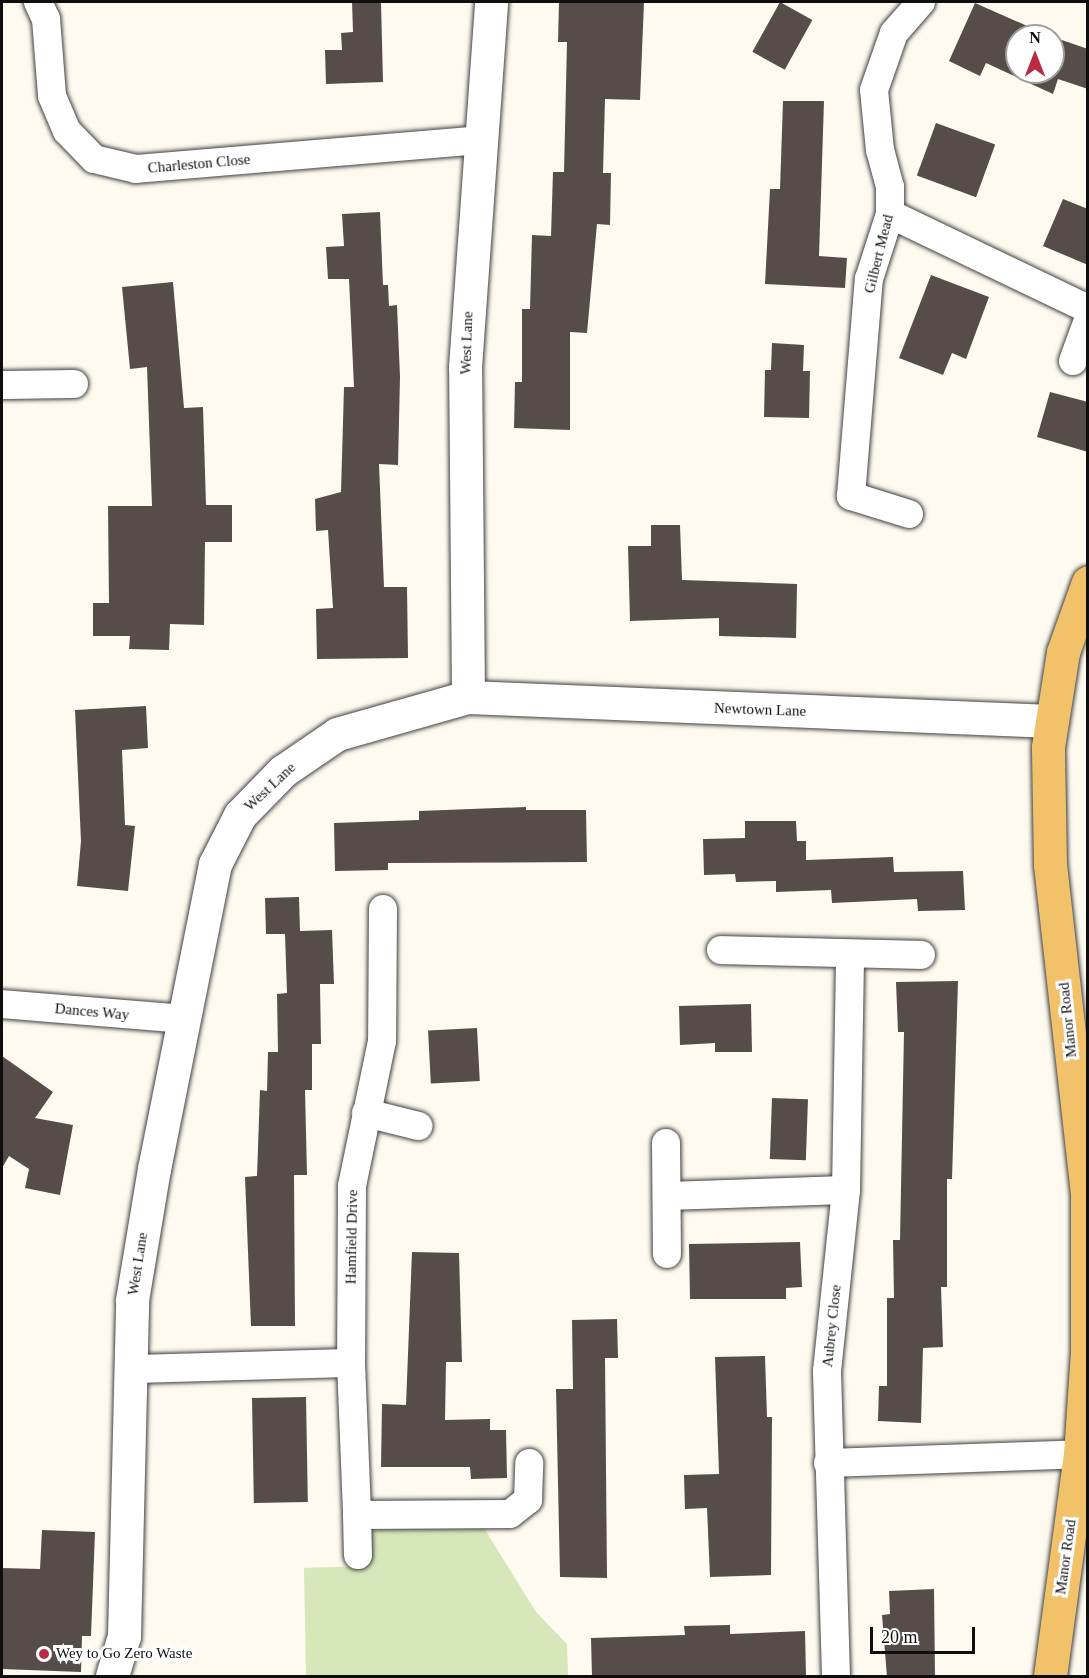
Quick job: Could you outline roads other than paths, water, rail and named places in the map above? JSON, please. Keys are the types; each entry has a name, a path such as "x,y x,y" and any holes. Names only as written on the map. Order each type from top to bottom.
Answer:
{"main road":[{"name":"Manor Road","path":"1050,1677 1080,1454 1088,1350 1087,1194 1050,865 1048,747 1063,652 1088,582"}],"street":[{"name":"Charleston Close","path":"38,2 46,19 52,96 67,131 94,159 136,169 478,140"},
{"name":"West Lane","path":"112,1677 124,1636 132,1300 183,1019 215,864 240,815 283,771 336,734 468,697 465,367 478,140 490,2"},
{"name":"Gilbert Mead","path":"909,514 851,496 869,279 890,214 890,187 880,150 874,90 894,33 921,2"},
{"path":"890,214 1088,309"},
{"path":"1073,361 1088,320"},
{"path":"2,385 74,384"},
{"name":"Newtown Lane","path":"468,697 1052,721"},
{"name":"Hamfield Drive","path":"358,1555 351,1363 352,1186 382,1041 383,909"},
{"path":"721,950 797,950 850,955 921,955"},
{"name":"Aubrey Close","path":"836,1677 827,1371 846,1190 850,955"},
{"name":"Dances Way","path":"2,1004 183,1019"},
{"path":"366,1113 418,1126"},
{"path":"666,1143 667,1254"},
{"path":"667,1196 846,1190"},
{"path":"132,1369 351,1363"},
{"path":"828,1462 1080,1454"},
{"path":"357,1515 510,1514 528,1500 529,1463"}],"place":[{"name":"Wey to Go Zero Waste","path":"44,1654"}]}
